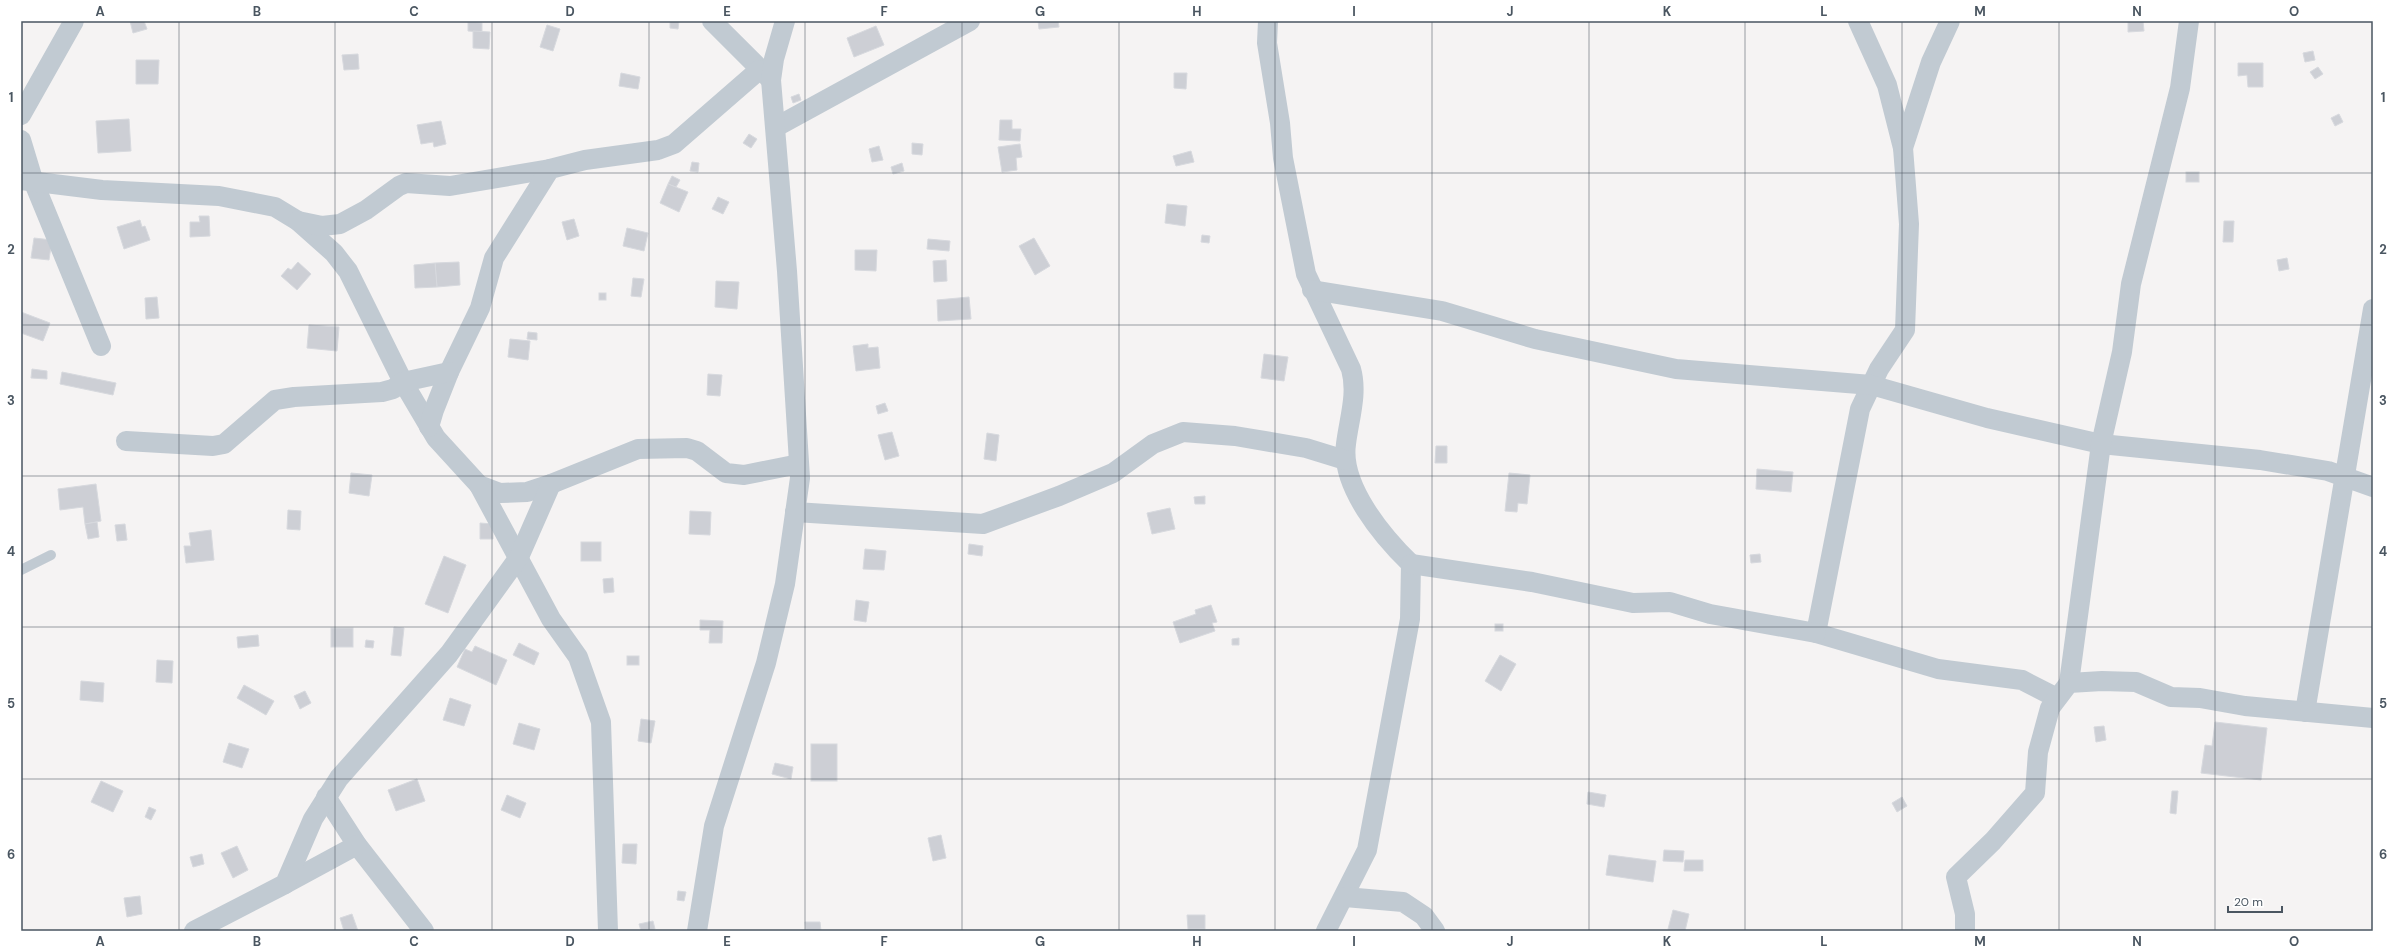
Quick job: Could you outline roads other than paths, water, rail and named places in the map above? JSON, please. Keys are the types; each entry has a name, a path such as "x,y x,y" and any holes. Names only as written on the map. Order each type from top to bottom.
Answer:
{"street":[{"path":"21,115 74,21"},
{"path":"697,931 714,826 766,663 784,584 800,478 776,127 765,75 712,21"},
{"path":"298,221 322,226 340,224 366,210 399,186 406,183 450,186 550,170 585,160 658,150 674,144 765,75 774,59 785,21"},
{"path":"776,127 970,21"},
{"path":"1268,21 1267,43 1280,123 1283,158 1306,274 1312,290 1351,369 1354,381 1345,460 1348,475 1368,512 1388,541 1411,564 1532,582 1633,603 1670,602 1710,614 1816,634 1938,669 2022,680 2063,691 2136,682 2171,697 2200,698 2245,706 2373,718"},
{"path":"1816,634 1860,409 1878,369 1906,330 1909,224 1902,148 1887,85 1858,21"},
{"path":"1902,148 1931,62 1950,21"},
{"path":"1965,931 1965,914 1956,877 1993,841 2035,792 2038,752 2050,708 2063,691 2100,444 2122,352 2131,284 2180,88 2189,21"},
{"path":"21,140 27,181 101,346"},
{"path":"429,427 449,372 480,308 494,258 550,170"},
{"path":"27,181 102,190 219,196 275,207 298,221 334,253 348,271 403,382 429,427 479,485 551,619 578,657 601,722 608,931"},
{"path":"1312,290 1442,311 1535,339 1676,369 1871,385 1987,418 2100,444 2260,460 2328,471 2373,487"},
{"path":"2305,712 2373,309"},
{"path":"126,441 213,446 224,444 275,400 294,397 382,392 393,389 403,382 449,372"},
{"path":"794,512 982,524 1059,496 1113,472 1153,444 1183,432 1235,436 1306,448 1345,460"},
{"path":"479,485 500,493 527,492 551,484 638,449 687,448 697,451 726,473 744,475 799,464"},
{"path":"285,884 313,819 339,778 449,654 518,557 551,484"},
{"path":"1326,931 1345,897 1367,850 1410,619 1411,564"},
{"path":"326,798 357,845 424,931"},
{"path":"194,931 357,845"},
{"path":"1345,897 1403,902 1424,916 1434,931"}],"lane":[{"path":"21,570 51,555"}]}
